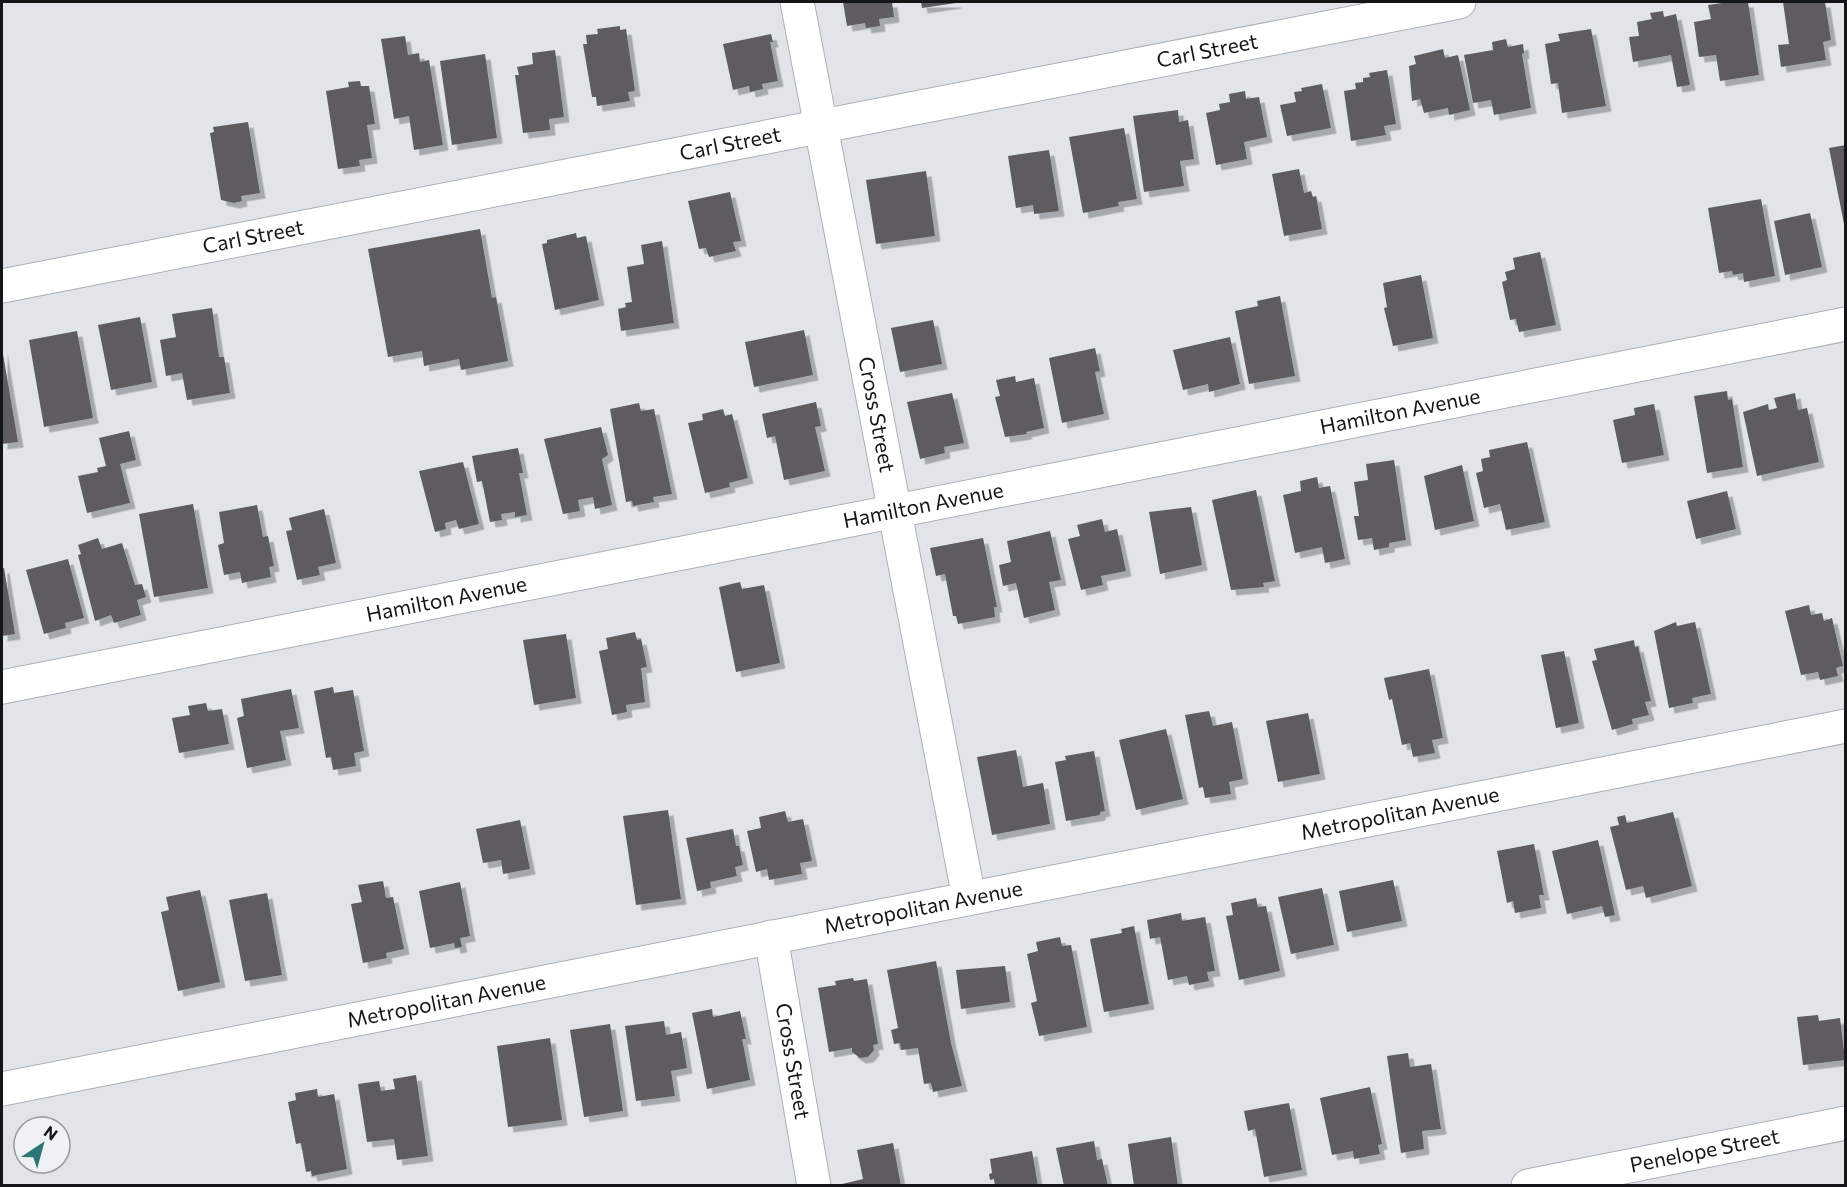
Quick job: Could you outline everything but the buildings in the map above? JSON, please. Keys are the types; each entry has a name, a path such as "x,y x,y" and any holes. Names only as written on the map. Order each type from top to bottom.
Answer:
{"street":[{"name":"Cross Street","path":"797,2 969,898"},
{"name":"Carl Street","path":"2,286 1459,2"},
{"name":"Hamilton Avenue","path":"2,687 1845,324"},
{"name":"Metropolitan Avenue","path":"2,1089 1845,726"},
{"name":"Cross Street","path":"771,937 814,1185"},
{"name":"Penelope Street","path":"1528,1185 1845,1124"}]}
